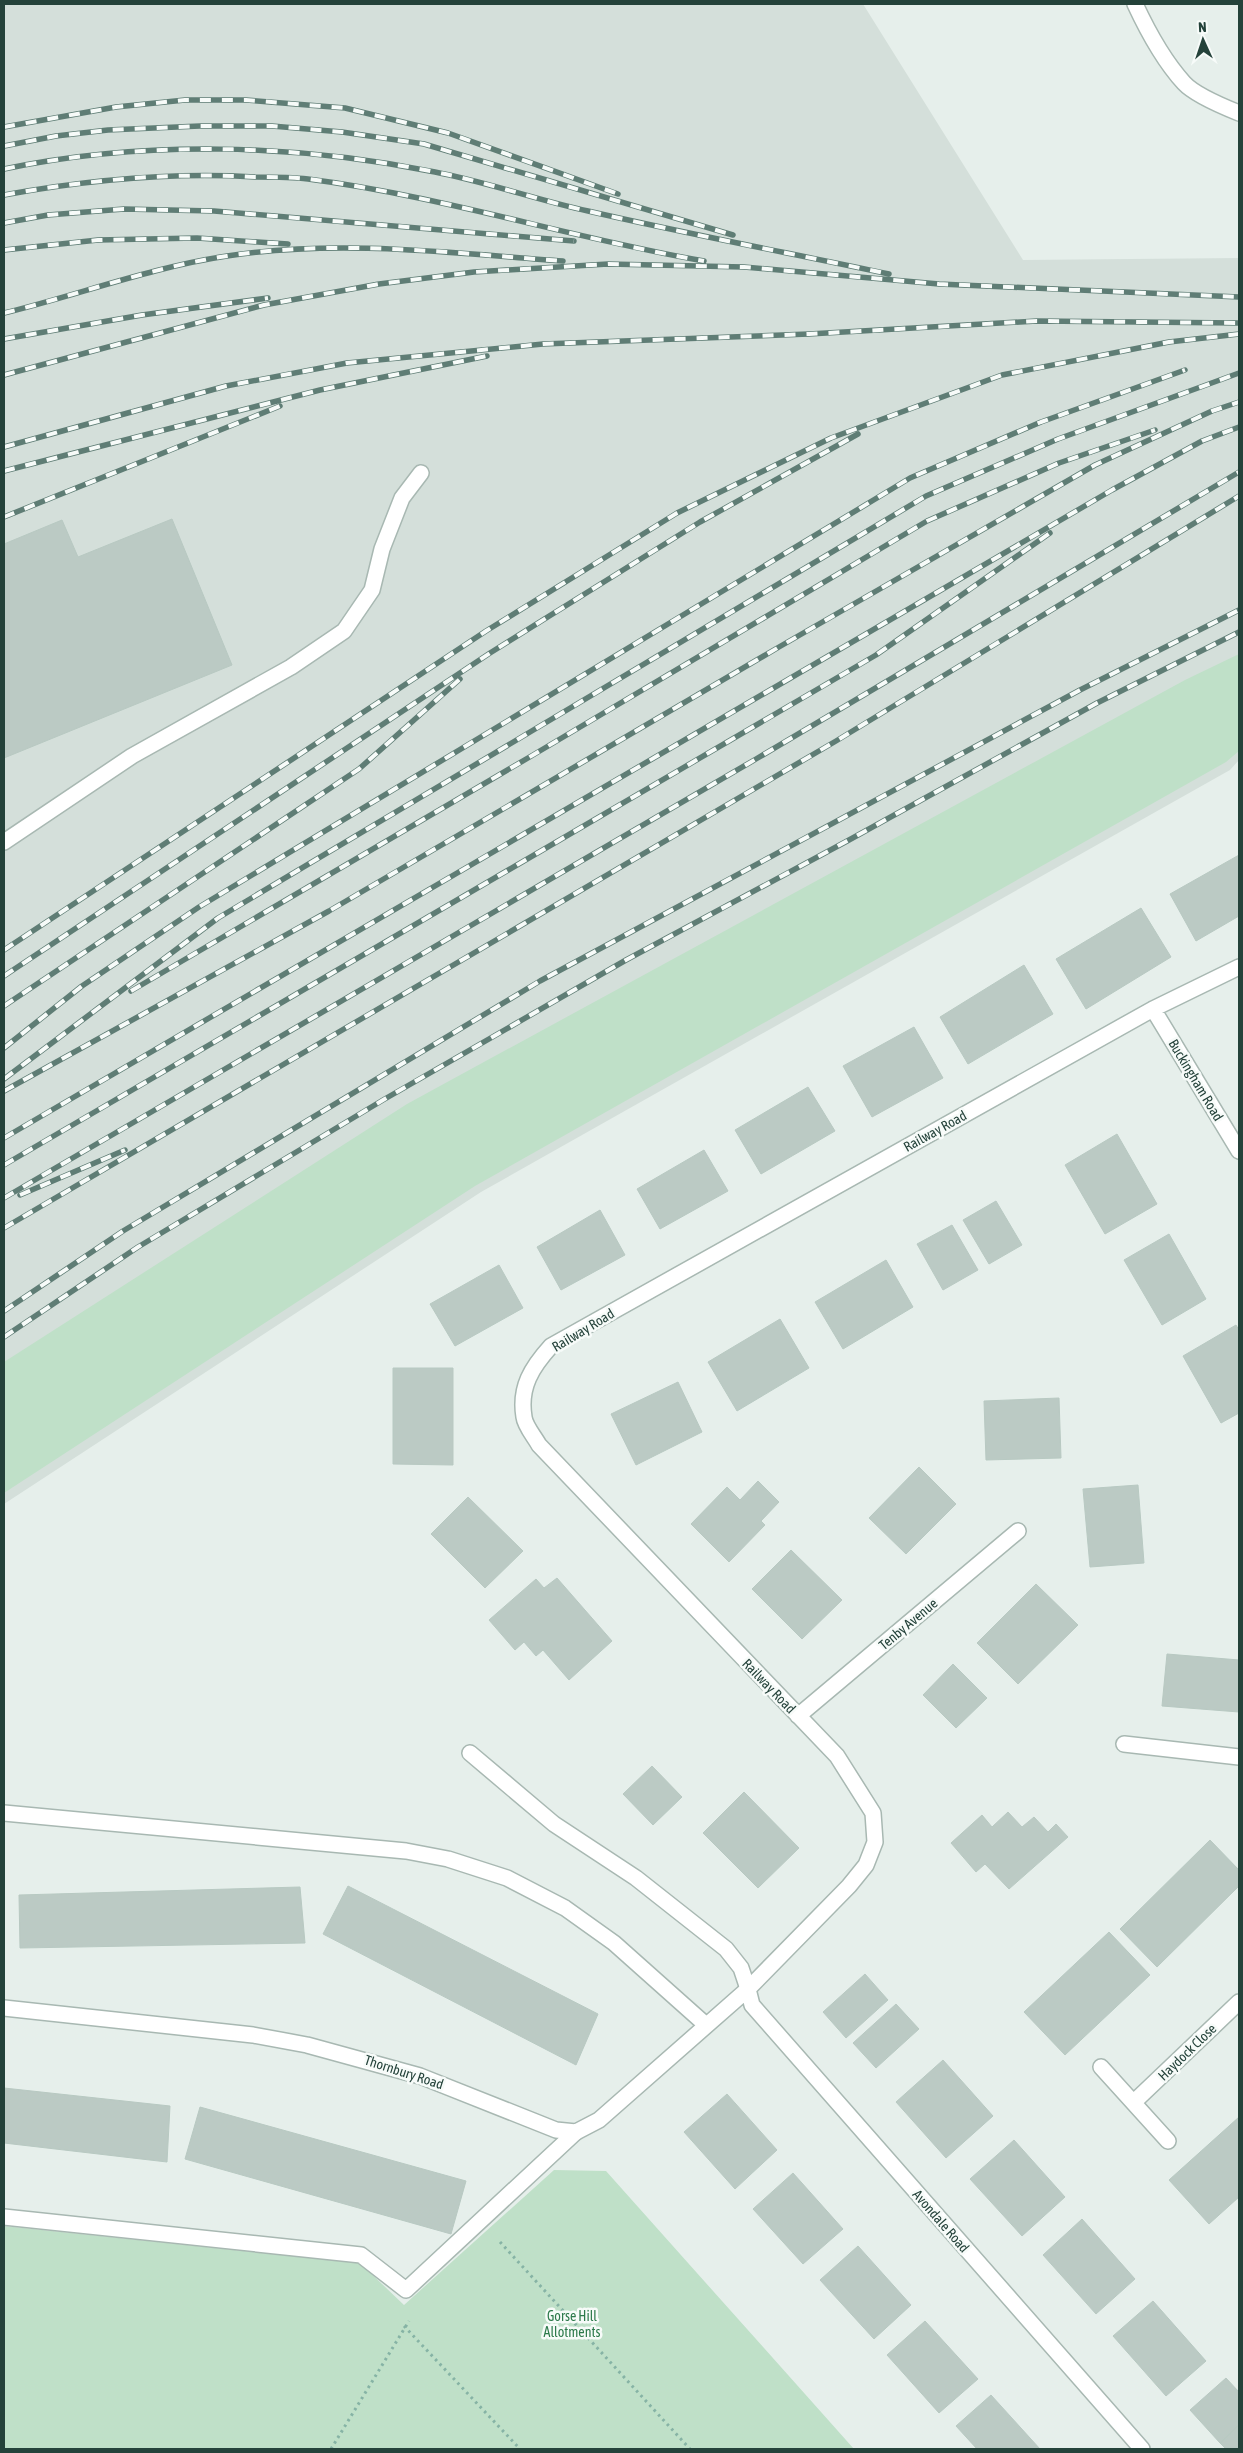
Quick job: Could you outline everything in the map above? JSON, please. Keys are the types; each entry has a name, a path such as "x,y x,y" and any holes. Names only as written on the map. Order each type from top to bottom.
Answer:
{"street":[{"path":"1135,4 1151,38 1185,85 1239,113"},
{"path":"4,842 132,756 291,666 344,631 372,590 382,549 402,498 421,473"},
{"name":"Railway Road","path":"748,1989 849,1886 866,1865 875,1842 873,1813 837,1756 539,1444 524,1418 524,1388 533,1366 551,1346 1153,1009 1239,967"},
{"name":"Buckingham Road","path":"1153,1009 1239,1151"},
{"name":"Tenby Avenue","path":"798,1716 1018,1531"},
{"path":"1124,1744 1239,1757"},
{"name":"Avondale Road","path":"470,1753 554,1824 636,1878 726,1949 741,1968 752,2006 1142,2449"},
{"path":"4,1813 406,1851 448,1859 507,1878 565,1908 614,1943 706,2025"},
{"path":"4,2217 361,2256 406,2290 576,2132 599,2120 748,1989"},
{"name":"Haydock Close","path":"1134,2102 1239,2002"},
{"name":"Thornbury Road","path":"4,2008 253,2034 307,2044 420,2076 480,2098 556,2130 576,2132"},
{"path":"1101,2067 1168,2141"}],"path":[{"path":"494,2236 690,2449"},
{"path":"404,2326 520,2449"}],"shaded area":[{"path":"4,4 863,4 1023,260 1239,258 1239,760 1230,770 481,1192 4,1504"}],"green space":[{"path":"1239,654 1239,751 1226,762 475,1186 4,1493 4,1362 407,1104 1185,680"},
{"name":"Gorse Hill Allotments","path":"554,2170 606,2171 854,2449 4,2449 4,2226 360,2263 404,2305"}],"building":[{"path":"172,519 232,665 4,758 4,544 62,520 78,557"},
{"path":"1239,855 1239,916 1196,941 1170,894"},
{"path":"1141,908 1171,957 1086,1009 1056,959"},
{"path":"1024,965 1053,1014 968,1064 940,1017"},
{"path":"914,1027 943,1078 872,1117 843,1066"},
{"path":"808,1087 835,1131 761,1174 735,1130"},
{"path":"1117,1134 1157,1204 1105,1234 1065,1165"},
{"path":"704,1150 728,1191 660,1229 637,1189"},
{"path":"996,1201 1022,1245 989,1264 963,1220"},
{"path":"600,1210 625,1255 561,1290 537,1247"},
{"path":"952,1225 978,1270 943,1290 917,1244"},
{"path":"1169,1234 1206,1299 1162,1325 1124,1260"},
{"path":"886,1260 913,1307 843,1349 815,1302"},
{"path":"499,1265 523,1308 455,1346 430,1304"},
{"path":"780,1319 809,1368 737,1411 708,1362"},
{"path":"1236,1325 1239,1330 1239,1413 1221,1423 1183,1356"},
{"path":"393,1368 453,1368 453,1465 393,1464"},
{"path":"678,1382 702,1432 636,1465 611,1414"},
{"path":"1059,1398 1061,1458 986,1460 984,1401"},
{"path":"919,1467 956,1504 906,1554 869,1518"},
{"path":"758,1481 779,1502 761,1521 765,1525 729,1562 691,1524 727,1487 740,1500"},
{"path":"1138,1485 1144,1563 1090,1567 1083,1489"},
{"path":"468,1497 523,1551 485,1588 431,1534"},
{"path":"791,1550 842,1600 802,1639 752,1589"},
{"path":"557,1578 612,1641 569,1680 543,1650 536,1656 524,1642 515,1650 489,1620 536,1579 544,1588"},
{"path":"1036,1584 1078,1625 1018,1684 977,1643"},
{"path":"1167,1654 1239,1660 1239,1712 1162,1706"},
{"path":"953,1664 987,1698 956,1728 923,1695"},
{"path":"652,1766 682,1797 653,1825 623,1794"},
{"path":"744,1792 799,1848 758,1888 703,1833"},
{"path":"1008,1812 1022,1827 1034,1817 1048,1832 1056,1824 1068,1837 1009,1889 985,1864 976,1872 951,1843 982,1815 992,1827"},
{"path":"1210,1840 1239,1870 1239,1886 1157,1967 1120,1929"},
{"path":"348,1886 598,2014 576,2065 323,1934"},
{"path":"300,1887 305,1943 20,1948 19,1895"},
{"path":"1109,1932 1150,1975 1065,2055 1024,2012"},
{"path":"865,1974 888,2000 846,2038 823,2012"},
{"path":"896,2004 919,2029 876,2068 853,2043"},
{"path":"943,2060 993,2116 946,2158 896,2102"},
{"path":"4,2088 170,2106 167,2162 4,2143"},
{"path":"727,2094 777,2150 735,2189 684,2132"},
{"path":"200,2107 466,2181 451,2234 185,2159"},
{"path":"1239,2117 1239,2197 1209,2224 1169,2180"},
{"path":"1014,2140 1065,2197 1022,2236 970,2179"},
{"path":"793,2173 843,2229 803,2264 753,2209"},
{"path":"1082,2219 1135,2279 1096,2314 1043,2255"},
{"path":"858,2246 911,2305 874,2339 820,2280"},
{"path":"1153,2301 1206,2361 1166,2396 1113,2336"},
{"path":"925,2321 978,2379 939,2413 887,2355"},
{"path":"1226,2378 1239,2392 1239,2425 1220,2443 1190,2410"},
{"path":"991,2395 1040,2449 977,2449 956,2426"},
{"path":"1239,2425 1239,2449 1226,2449 1220,2443"}],"railway":[{"path":"4,127 116,107 185,100 246,100 345,108 448,133 618,194"},
{"path":"4,146 56,136 108,130 200,126 272,126 342,132 424,144 733,235"},
{"path":"4,169 111,153 165,150 220,149 328,156 435,172 588,211 889,274"},
{"path":"4,195 66,185 129,178 192,176 302,178 358,186 457,206 654,252 704,261"},
{"path":"4,223 48,215 124,209 214,211 574,241"},
{"path":"4,250 98,240 197,238 288,244"},
{"path":"4,313 171,267 227,256 269,251 311,248 395,249 563,261"},
{"path":"4,375 264,305 379,284 474,272 608,264 744,267 939,284 1239,297"},
{"path":"4,339 142,315 268,298"},
{"path":"4,447 226,386 347,363 543,344 809,334 1037,321 1239,323"},
{"path":"4,950 486,631 677,513 831,438 1002,375 1169,342 1239,334"},
{"path":"4,471 320,390 487,356"},
{"path":"4,1048 82,986 199,907 910,478 1041,422 1185,370"},
{"path":"4,1079 218,918 926,496 1058,439 1239,373"},
{"path":"4,1091 329,911 779,647 1095,465 1212,411 1239,402"},
{"path":"4,517 280,406"},
{"path":"4,1138 1112,490 1202,441 1239,427"},
{"path":"131,991 927,521 1059,463 1155,430"},
{"path":"4,976 490,653 700,522 858,434"},
{"path":"4,1198 756,759 1239,472"},
{"path":"4,1228 836,741 1239,496"},
{"path":"4,1165 876,655 1050,533"},
{"path":"4,1311 123,1231 540,981 1080,690 1239,610"},
{"path":"4,1337 138,1247 383,1100 626,960 1097,703 1239,632"},
{"path":"4,1006 359,769 460,679"},
{"path":"20,1195 125,1150"}]}
